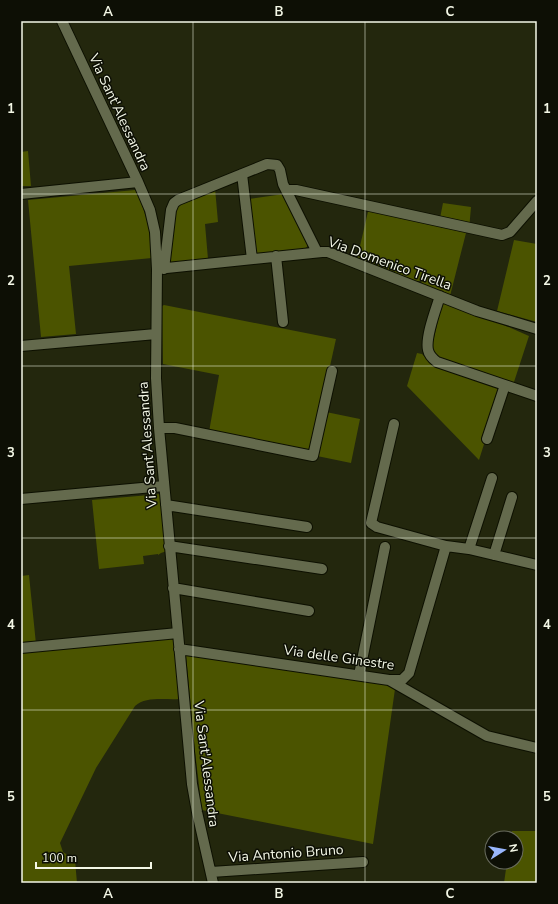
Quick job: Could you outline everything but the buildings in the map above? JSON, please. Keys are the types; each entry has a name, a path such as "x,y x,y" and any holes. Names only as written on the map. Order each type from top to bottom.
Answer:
{"street":[{"name":"Via Sant'Alessandra","path":"62,21 138,182 150,210 155,232 160,269 156,334 156,378 164,486 192,784 213,883"},
{"path":"160,269 172,210 174,204 178,200 268,164 277,165 280,170 283,184 317,252"},
{"path":"242,174 252,259"},
{"path":"21,194 138,182"},
{"path":"287,190 296,190 502,235 510,232 537,201"},
{"name":"Via Domenico Tirella","path":"160,269 276,256 328,252 477,311 537,329"},
{"path":"276,256 283,322"},
{"path":"440,296 428,339 428,351 432,357 437,362 537,396"},
{"path":"21,346 156,334"},
{"path":"159,428 175,428 313,456 332,371"},
{"path":"488,439 505,385"},
{"path":"394,424 371,523 377,527 446,546 469,549 537,565"},
{"path":"469,549 492,478"},
{"path":"21,499 164,486"},
{"path":"494,555 512,497"},
{"path":"166,505 307,527"},
{"path":"170,546 322,569"},
{"name":"Via delle Ginestre","path":"179,649 389,680 402,680 409,673 446,546"},
{"path":"359,675 385,547"},
{"path":"174,588 309,611"},
{"path":"21,648 178,633"},
{"path":"389,680 487,736 537,748"},
{"name":"Via Antonio Bruno","path":"211,872 363,862"}],"green space":[{"path":"28,151 31,186 21,186 21,152"},
{"path":"215,188 218,222 205,224 208,259 167,264 175,210 178,205"},
{"path":"135,190 138,192 149,227 152,258 69,266 76,334 41,337 28,200"},
{"path":"284,194 307,247 304,249 255,254 249,199"},
{"path":"370,203 439,223 443,203 471,207 469,230 466,233 450,296 422,284 421,281 412,281 357,259"},
{"path":"514,240 537,244 537,322 497,311"},
{"path":"442,303 488,318 529,336 513,385 437,359 431,351"},
{"path":"164,305 336,339 311,452 209,432 219,375 163,364 162,306"},
{"path":"417,353 422,354 431,363 502,387 479,460 407,386"},
{"path":"326,412 360,419 351,463 317,456"},
{"path":"161,494 167,551 158,555 143,556 144,564 99,569 92,500"},
{"path":"29,575 36,644 21,645 21,576"},
{"path":"169,638 175,640 179,699 156,699 139,703 135,706 96,768 60,843 63,852 75,860 77,883 22,883 21,652"},
{"path":"186,655 382,683 395,689 373,844 202,810"},
{"path":"524,831 537,831 537,883 504,883 506,870 524,870"}]}
